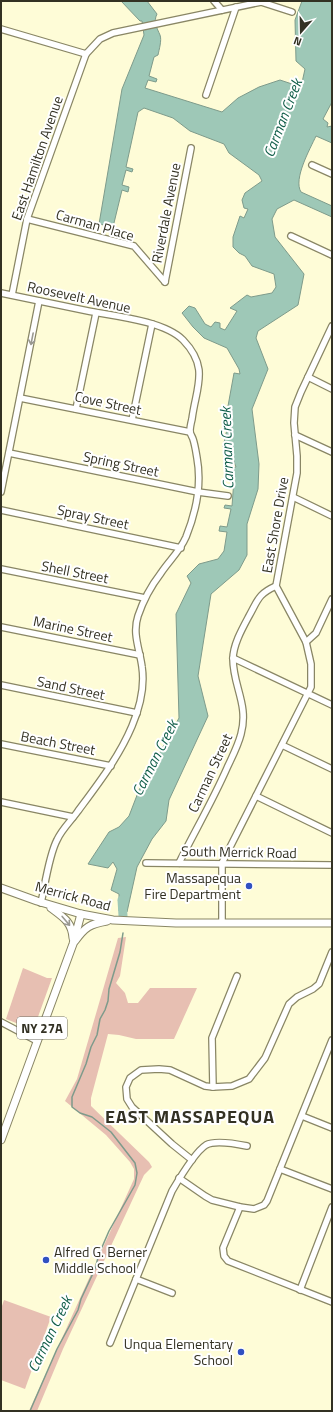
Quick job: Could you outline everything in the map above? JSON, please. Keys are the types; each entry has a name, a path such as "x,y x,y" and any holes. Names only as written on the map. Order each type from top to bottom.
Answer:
{"main road":[{"name":"Merrick Road","path":"1,888 44,904 81,914 113,920 137,922 332,923"},
{"path":"44,904 63,917 70,925 73,944"},
{"name":"NY 27A","path":"1,1139 73,944 81,914"},
{"path":"73,944 83,930 90,925 113,920"}],"street":[{"path":"214,1 222,10"},
{"path":"1,29 86,54 100,39 113,33 236,7 261,2 292,12"},
{"path":"206,95 236,7"},
{"name":"East Hamilton Avenue","path":"12,295 27,219 86,54"},
{"name":"Riverdale Avenue","path":"165,282 191,148"},
{"path":"312,165 332,174"},
{"name":"Carman Place","path":"27,219 134,246 165,282"},
{"path":"291,236 332,255"},
{"name":"Roosevelt Avenue","path":"1,293 152,324 167,330 182,339 192,350 199,366 200,384 194,405 190,432"},
{"path":"1,492 40,301"},
{"path":"76,409 96,312"},
{"path":"132,420 152,324"},
{"name":"East Shore Drive","path":"222,923 222,863 311,687 311,664 306,642 276,586 293,497 297,462 294,423 296,407 301,392 332,326"},
{"path":"308,377 332,389"},
{"name":"Cove Street","path":"20,398 190,432"},
{"path":"44,904 56,842 64,828 74,817 111,766 127,737 137,713 143,685 143,677 140,655 136,643 137,617 145,598 160,574 180,548 193,519 198,492 197,461 193,438 190,432"},
{"path":"295,435 332,452"},
{"name":"Spring Street","path":"9,453 198,492 228,496"},
{"path":"293,497 332,516"},
{"name":"Spray Street","path":"1,510 180,548"},
{"name":"Shell Street","path":"1,569 145,598"},
{"name":"Carman Street","path":"179,863 218,788 241,735 244,723 243,709 235,677 233,658 236,644 242,628 260,596 265,591 276,586"},
{"path":"306,642 316,633 332,599"},
{"name":"Marine Street","path":"1,627 140,655"},
{"path":"233,658 332,705"},
{"name":"Sand Street","path":"1,685 137,713"},
{"name":"Beach Street","path":"1,744 111,766"},
{"path":"282,745 332,769"},
{"path":"256,796 332,833"},
{"path":"1,802 74,817"},
{"name":"South Merrick Road","path":"146,863 332,865"},
{"path":"192,1160 172,1144 132,1107 127,1099 126,1087 130,1078 141,1070 159,1069 170,1070 205,1086 213,1087 232,1086 250,1079 265,1058 289,1004 297,997 313,989 319,984 332,952"},
{"path":"213,1087 212,1038 237,976"},
{"path":"1,1022 37,1041"},
{"path":"179,1178 208,1198 240,1207 254,1209 264,1205 302,1116 332,1040"},
{"path":"302,1116 332,1128"},
{"path":"110,1343 172,1191 179,1178 192,1160 206,1145 214,1143 247,1146"},
{"path":"280,1169 332,1189"},
{"path":"240,1207 223,1248 224,1256 228,1261 332,1302"},
{"path":"300,1290 332,1207"},
{"path":"136,1279 172,1293"}],"shaded area":[{"path":"126,937 120,976 116,983 125,993 128,1003 138,1003 150,988 197,988 174,1039 136,1039 108,1034 91,1098 91,1106 149,1162 152,1167 144,1175 63,1349 37,1411 29,1411 134,1179 134,1169 130,1162 106,1135 65,1101 77,1079 118,938"},
{"path":"23,968 47,978 52,978 34,1028 31,1029 6,1019"},
{"path":"4,1300 51,1317 25,1389 1,1380 1,1309"}],"water":[{"path":"121,1 147,1 157,14 155,22 161,37 161,42 158,55 154,57 149,76 157,79 156,82 148,80 145,88 222,112 238,98 259,87 280,80 301,87 305,69 296,61 295,20 302,1 332,1 332,102 323,119 328,123 327,127 332,126 332,143 316,136 303,164 299,186 301,192 332,206 332,217 294,200 277,209 272,219 275,237 304,274 298,305 258,331 256,338 268,369 252,409 259,464 258,489 247,524 247,555 239,570 211,594 198,676 208,716 169,800 166,821 152,839 137,867 127,912 119,911 119,894 111,890 117,869 113,862 108,868 88,864 109,832 119,827 129,816 139,790 179,718 176,614 191,583 187,576 199,564 218,559 224,551 227,532 219,531 220,526 227,527 231,509 224,508 225,505 232,506 234,479 228,476 228,469 236,467 229,448 223,447 232,407 228,406 234,373 240,374 239,369 227,348 204,338 182,313 189,306 195,308 205,324 211,327 215,322 220,323 220,328 225,330 237,311 230,308 247,295 251,297 272,293 276,287 274,274 252,266 245,256 233,247 233,237 240,216 244,218 248,209 244,208 242,200 245,193 262,181 259,175 229,153 224,144 190,131 173,118 144,108 138,112 126,167 133,169 132,172 126,170 122,185 129,187 128,192 122,190 113,227 99,224 122,89 144,35 142,21 140,21"}],"waterway":[{"name":"Carman Creek","path":"122,900 123,916"},
{"name":"Carman Creek","path":"30,1411 57,1349 78,1310 81,1299 95,1269 99,1254 109,1231 135,1185 137,1173 135,1163 111,1132 92,1117 80,1113 72,1107 72,1097 97,1035 100,1019 108,1001 109,989 120,952 123,933"}],"place":[{"name":"Massapequa Fire Department","path":"249,886"},
{"name":"Alfred G. Berner Middle School","path":"46,1260"},
{"name":"Unqua Elementary School","path":"241,1352"}],"district":[{"name":"EAST MASSAPEQUA","path":"190,1117"}]}
